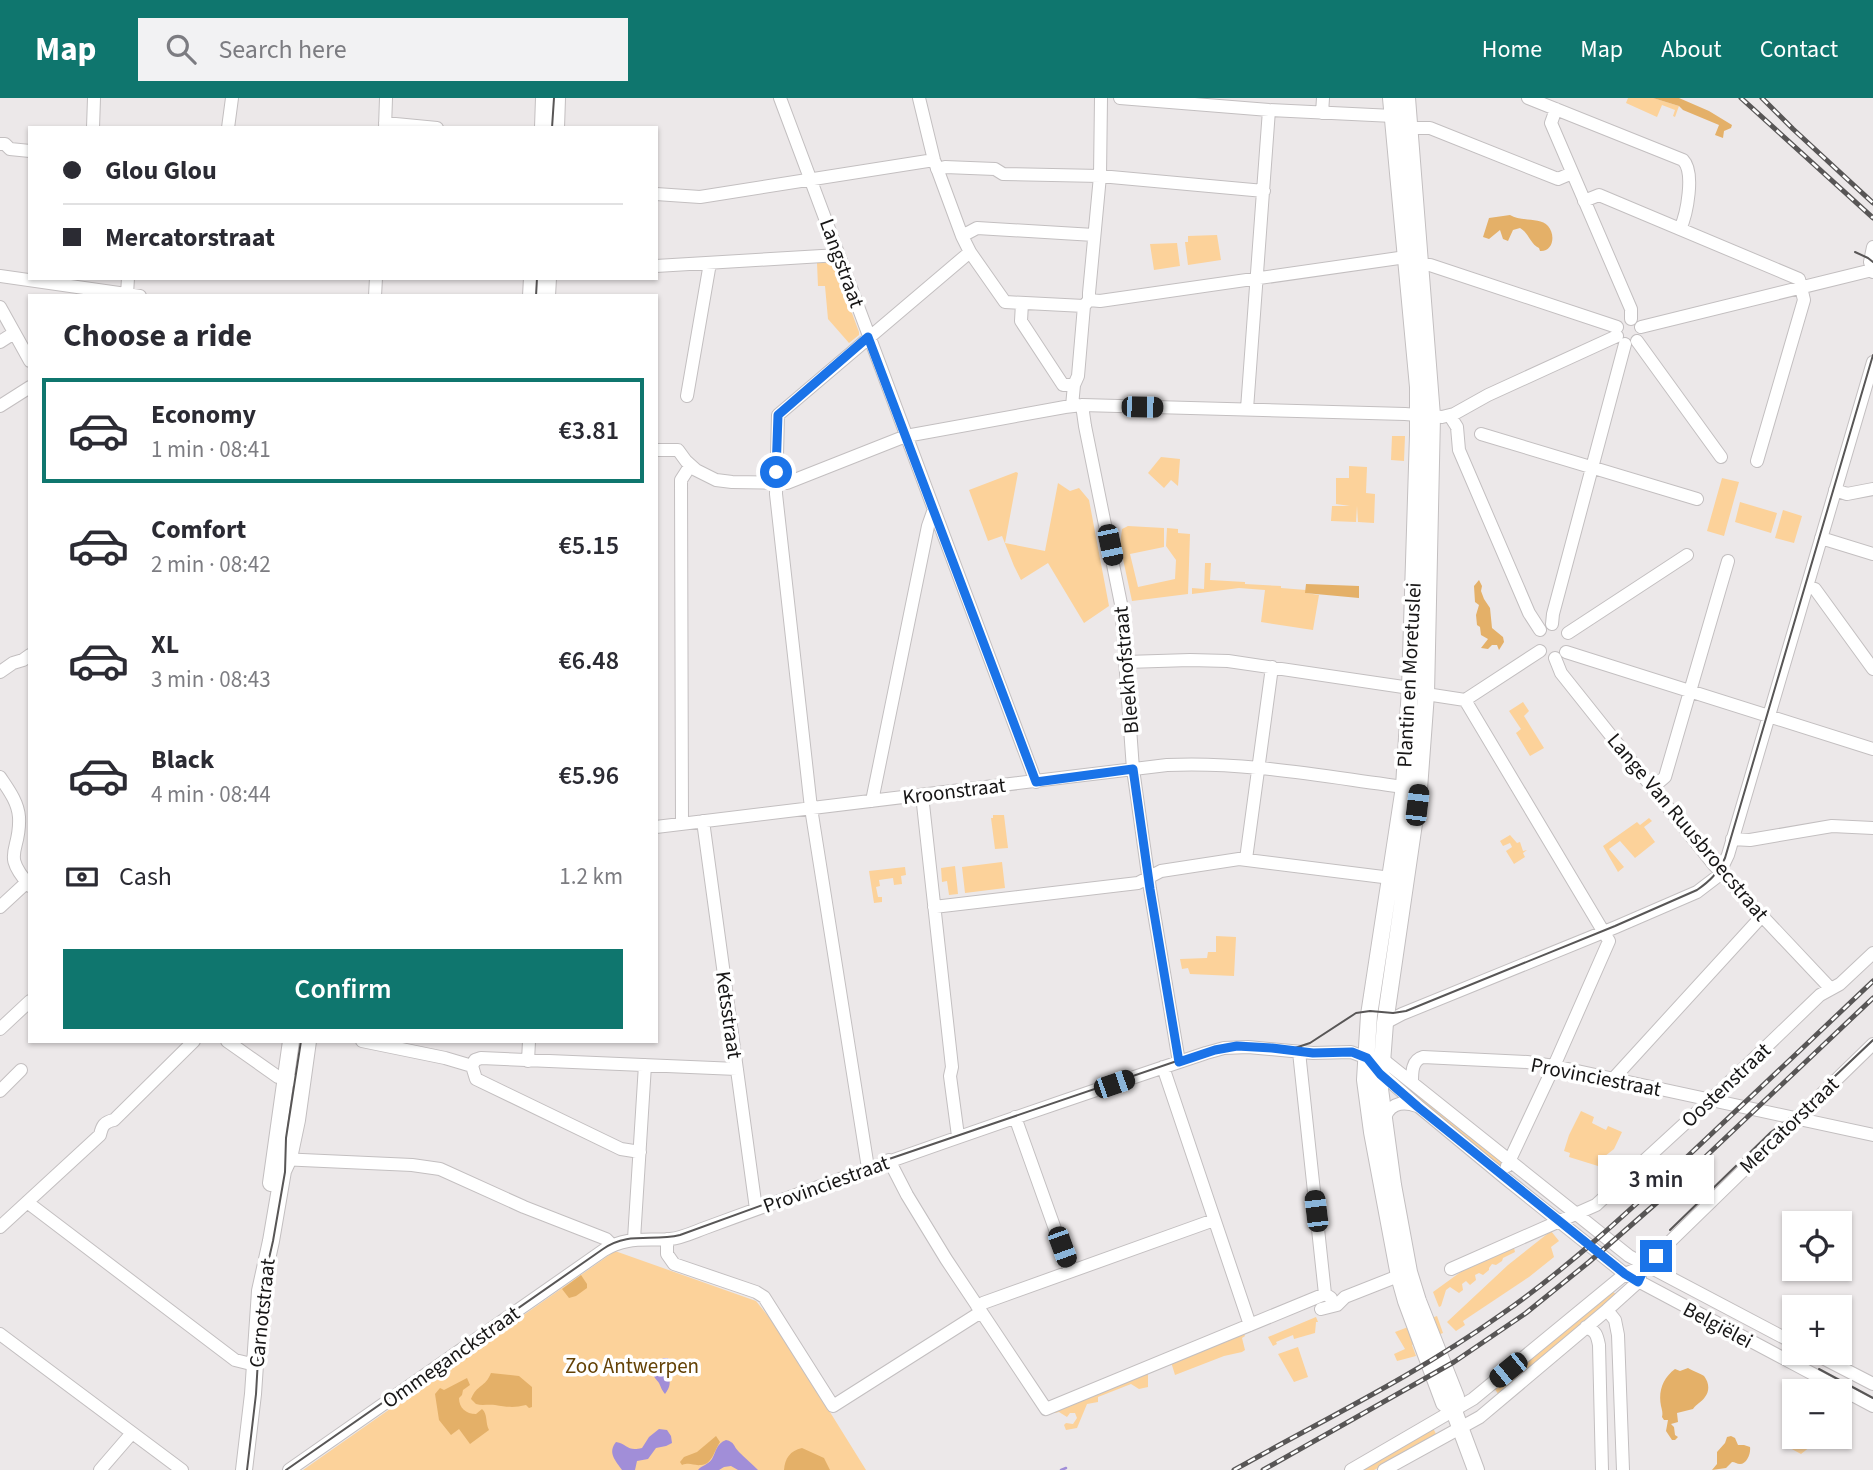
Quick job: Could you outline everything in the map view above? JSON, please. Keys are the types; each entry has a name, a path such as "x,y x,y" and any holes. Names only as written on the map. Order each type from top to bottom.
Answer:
{"main road":[{"path":"542,126 544,98"},
{"path":"556,126 557,98"},
{"name":"Plantin en Moretuslei","path":"1391,98 1418,387 1425,415"},
{"name":"Plantin en Moretuslei","path":"1407,98 1421,265 1425,415 1418,691 1411,788 1385,1023 1376,1063 1365,1080 1404,1274 1418,1301 1456,1397 1454,1411 1476,1470"},
{"name":"Plantin en Moretuslei","path":"1404,1274 1370,1011 1391,878 1411,788"},
{"name":"Carnotstraat","path":"282,1158 285,1079 291,1043"},
{"name":"Carnotstraat","path":"244,1470 253,1394 252,1292 282,1158 303,1082 308,1043"},
{"name":"Carnotstraat","path":"234,1470 251,1364"}],"street":[{"path":"93,126 94,98"},
{"path":"228,126 232,98"},
{"path":"385,125 386,98"},
{"name":"Langstraat","path":"780,98 1036,782"},
{"path":"919,98 935,164 962,236 1005,302 1086,303 1406,257"},
{"name":"Bleekhofstraat","path":"1101,98 1100,176 1078,376 1074,385 1077,406 1085,426 1121,604 1133,769 1179,1062"},
{"path":"1120,98 1269,110 1393,116"},
{"path":"1322,113 1323,98"},
{"path":"1528,98 1687,163 1689,171 1686,215 1680,229"},
{"path":"658,450 678,450 690,466 723,482 787,483 906,436 1077,406 1450,416 1488,394 1624,337 1641,335 1551,122 1556,109"},
{"path":"1247,409 1269,110"},
{"path":"1409,128 1430,128 1558,179 1572,173"},
{"path":"0,144 5,144 10,149 28,151"},
{"path":"658,194 700,197 935,164 945,167 995,169 1003,174 1100,176 1264,191"},
{"path":"1584,201 1600,195 1799,279 1804,300 1757,461"},
{"path":"962,236 977,229 1094,235"},
{"path":"1873,247 1870,259 1872,272 1636,323 1624,320 1624,337 1553,614 1536,640 1539,652 1549,658 1560,655 1873,749"},
{"path":"868,1168 811,808 776,494 778,415 970,252"},
{"path":"658,266 839,255"},
{"path":"687,396 710,263"},
{"path":"1421,265 1430,265 1624,337 1721,457"},
{"path":"0,276 28,280"},
{"path":"28,280 127,294"},
{"path":"1022,303 1021,321 1063,384 1074,385"},
{"path":"0,307 28,358"},
{"path":"0,342 14,333"},
{"path":"1385,1023 1698,892 1721,872 1873,362"},
{"path":"0,406 28,388"},
{"path":"1450,416 1457,427 1459,450 1533,622 1546,627 1561,626 1568,633 1570,643 1560,655"},
{"path":"1481,434 1697,499"},
{"path":"682,824 681,480 690,466"},
{"path":"1834,495 1873,489"},
{"path":"872,801 928,526 934,509"},
{"path":"1821,538 1873,554"},
{"path":"1568,633 1686,555"},
{"path":"1652,788 1665,777 1728,561"},
{"path":"1807,586 1815,589 1873,669"},
{"path":"1126,662 1228,661 1465,700 1539,652"},
{"name":"Lange Van Ruusbroecstraat","path":"1560,655 1561,673 1652,788 1721,872 1831,989"},
{"path":"0,672 28,656"},
{"path":"1246,859 1272,667"},
{"path":"1465,700 1609,941 1511,1162 1500,1175"},
{"name":"Kroonstraat","path":"658,827 1188,764 1259,768 1411,788"},
{"path":"0,907 28,885 4,860 24,814 1,782"},
{"path":"922,795 958,1136"},
{"name":"Ketsstraat","path":"703,821 756,1209"},
{"path":"1732,839 1750,840 1832,826 1873,828"},
{"path":"934,907 1138,883 1161,871 1239,859 1391,878"},
{"path":"1613,1079 1762,916"},
{"name":"Oostenstraat","path":"1451,1269 1596,1205 1820,995 1840,984 1873,953"},
{"path":"0,1029 28,1003"},
{"path":"0,1227 100,1135 102,1126 114,1120 192,1043"},
{"path":"230,1043 278,1077 303,1082"},
{"path":"372,1043 472,1066"},
{"path":"528,1043 528,1061"},
{"name":"Mercatorstraat","path":"1384,1470 1479,1416 1607,1310 1638,1282 1646,1265 1873,1044"},
{"name":"Provinciestraat","path":"612,1245 634,1239 679,1238 958,1136 1215,1050 1237,1046 1299,1052 1352,1052 1376,1063"},
{"path":"1299,1052 1328,1296 1321,1309 1337,1305 1345,1297 1404,1274"},
{"path":"640,1152 621,1149 476,1079 472,1066 475,1060 481,1058 737,1069"},
{"name":"Provinciestraat","path":"1412,1082 1414,1064 1423,1058 1527,1062 1873,1135"},
{"name":"Belgiëlei","path":"1376,1063 1412,1082 1629,1256 1782,1337"},
{"name":"Belgiëlei","path":"1376,1063 1418,1107 1555,1224 1625,1274 1873,1406"},
{"path":"634,1239 645,1065"},
{"path":"1163,1067 1250,1325"},
{"path":"0,1091 21,1070"},
{"path":"1384,1126 1391,1107 1403,1102 1418,1107"},
{"path":"1016,1117 1070,1272"},
{"path":"282,1158 440,1169 524,1207 606,1239 612,1245"},
{"path":"890,1160 907,1195 1046,1409 1328,1296"},
{"path":"27,1202 235,1360 251,1364"},
{"path":"667,1239 667,1254 674,1264 764,1297 833,1406 979,1309 983,1303 1214,1220"},
{"name":"Ommeganckstraat","path":"289,1470 612,1245"},
{"name":"Mercatorstraat","path":"1351,1470 1475,1397 1625,1274 1646,1265"},
{"path":"1607,1310 1615,1320 1618,1335 1623,1470"},
{"path":"1586,1327 1597,1334 1599,1345 1602,1470"},
{"path":"0,1334 182,1470"},
{"path":"1836,1365 1873,1384"},
{"path":"1601,1429 1622,1429"},
{"path":"100,1470 132,1433"}],"green space":[{"path":"1628,98 1653,98 1679,106 1675,117 1675,110 1662,105 1657,117 1626,103"},
{"path":"1217,235 1221,260 1188,265 1185,242 1188,242 1188,236"},
{"path":"1177,243 1180,266 1154,270 1150,244"},
{"path":"833,262 859,332 849,343 828,319 825,286 818,286 817,263"},
{"path":"1392,436 1405,436 1404,461 1391,460"},
{"path":"1161,457 1180,459 1178,486 1171,480 1164,488 1148,473"},
{"path":"1349,466 1367,467 1366,493 1375,494 1374,523 1358,522 1357,506 1356,522 1331,521 1332,506 1350,506 1336,504 1336,478 1349,478"},
{"path":"1018,473 1005,543 1045,551 1058,483 1070,491 1079,488 1089,500 1109,606 1084,623 1048,563 1021,580 1014,566 1002,536 988,541 969,490"},
{"path":"1722,478 1739,482 1724,536 1707,531"},
{"path":"1740,502 1777,513 1771,533 1735,522"},
{"path":"1783,510 1802,516 1794,543 1775,538"},
{"path":"1128,526 1164,528 1164,547 1130,554 1138,587 1175,579 1176,560 1166,546 1167,528 1190,534 1188,594 1132,601 1120,545 1122,529"},
{"path":"1205,563 1211,563 1210,580 1281,586 1319,595 1313,630 1261,622 1265,590 1239,588 1192,594 1192,588 1204,589"},
{"path":"1523,702 1529,711 1524,716 1544,748 1530,756 1516,733 1521,729 1509,711"},
{"path":"993,815 1004,815 1008,848 995,849 991,818"},
{"path":"1649,818 1652,821 1644,827 1655,842 1635,858 1620,841 1609,849 1624,867 1618,872 1603,846 1637,822 1640,825"},
{"path":"1510,835 1517,843 1520,842 1523,851 1527,850 1523,853 1525,857 1514,864 1506,851 1512,847 1510,843 1503,846 1500,841"},
{"path":"1002,862 1005,888 965,893 962,867"},
{"path":"955,866 958,894 949,895 947,881 942,882 941,868"},
{"path":"905,867 906,875 901,876 902,884 894,885 893,878 879,880 880,886 876,887 882,902 874,903 869,871"},
{"path":"1216,936 1236,937 1234,976 1190,974 1188,968 1182,969 1180,959 1207,958 1208,952 1216,952"},
{"path":"1397,1077 1503,1162 1499,1166 1394,1081"},
{"path":"1581,1111 1594,1117 1592,1123 1606,1130 1608,1126 1622,1132 1614,1149 1600,1160 1602,1164 1598,1166 1569,1157 1570,1153 1564,1151"},
{"path":"1551,1231 1559,1241 1551,1247 1554,1257 1463,1321 1465,1325 1456,1331 1447,1322 1508,1265"},
{"path":"1514,1248 1515,1252 1496,1265 1492,1264 1483,1275 1475,1275 1476,1280 1470,1285 1466,1281 1462,1284 1463,1290 1459,1293 1450,1287 1446,1290 1439,1307 1433,1292 1462,1271"},
{"name":"Zoo Antwerpen","path":"615,1251 756,1301 779,1330 866,1470 303,1470"},
{"path":"1612,1291 1617,1295 1499,1395 1494,1388"},
{"path":"1437,1316 1443,1333 1412,1345 1416,1356 1397,1361 1394,1354 1405,1349 1395,1332"},
{"path":"1316,1317 1318,1322 1315,1333 1294,1339 1293,1335 1273,1346 1268,1337"},
{"path":"1244,1333 1242,1338 1245,1350 1242,1352 1175,1375 1171,1362"},
{"path":"1298,1347 1308,1377 1294,1382 1278,1354"},
{"path":"1148,1372 1148,1387 1139,1389 1131,1384 1098,1397 1098,1402 1087,1404 1077,1428 1066,1430 1064,1425 1073,1424 1077,1418 1075,1413 1070,1413 1067,1417 1053,1410"},
{"path":"1433,1428 1437,1436 1374,1470 1360,1470"},
{"path":"1792,1449 1807,1449 1801,1454"}],"shaded area":[{"path":"1653,98 1679,98 1709,111 1732,125 1731,128 1724,131 1723,138 1715,135 1719,125 1679,106"},
{"path":"1510,215 1545,223 1552,234 1548,249 1540,251 1520,228 1513,230 1508,241 1503,239 1500,230 1489,239 1483,237 1489,218"},
{"path":"1479,580 1484,599 1490,608 1492,628 1503,637 1504,642 1499,650 1497,645 1488,649 1481,648 1488,639 1481,635 1477,625 1479,605 1475,602 1474,586"},
{"path":"1306,584 1359,586 1359,598 1305,593"},
{"path":"581,1275 587,1288 569,1298 562,1289"},
{"path":"668,1358 672,1366 668,1374 670,1385 665,1394 653,1372 656,1364"},
{"path":"1688,1368 1704,1376 1708,1392 1693,1409 1677,1413 1678,1422 1671,1424 1678,1437 1672,1440 1666,1431 1668,1420 1662,1417 1662,1385 1675,1369 1680,1371"},
{"path":"491,1373 519,1376 532,1387 532,1407 476,1404 471,1399"},
{"path":"467,1378 470,1385 463,1390 459,1398 460,1405 472,1414 482,1409 489,1430 470,1444 459,1429 451,1435 439,1420 435,1394 440,1388 444,1390"},
{"path":"659,1429 667,1430 672,1443 656,1448 648,1459 637,1461 635,1470 622,1470 612,1453 616,1442 630,1448 642,1448 649,1437"},
{"path":"716,1436 720,1442 708,1462 701,1465 682,1465 680,1462 684,1457 697,1452"},
{"path":"1731,1436 1738,1445 1750,1447 1748,1458 1742,1464 1732,1462 1726,1468 1712,1470 1717,1464 1717,1452 1727,1437"},
{"path":"726,1440 758,1470 738,1470 731,1466 719,1470 698,1470 710,1461 718,1445"},
{"path":"802,1448 824,1458 830,1470 784,1470 789,1456"}],"waterway":[{"path":"1061,1470 1066,1468"}],"tram line":[{"path":"552,126 554,98"},
{"path":"1855,252 1873,262"},
{"path":"536,294 537,280"},
{"path":"286,1470 603,1249 622,1240 680,1235 889,1159 1218,1047 1243,1044 1295,1048 1310,1043 1356,1013 1406,1011 1697,890 1713,876 1725,858 1873,355"},
{"path":"1670,1230 1771,1132 1796,1113 1873,1040"},
{"path":"247,1470 256,1394 262,1289 285,1172 286,1138 301,1043"},
{"path":"1819,1369 1873,1398"}],"railway":[{"path":"1741,98 1873,218"},
{"path":"1762,98 1873,203"},
{"path":"1234,1470 1435,1358 1524,1298 1643,1198 1873,981"},
{"path":"1263,1470 1454,1362 1526,1313 1661,1199 1873,998"}],"route":[{"path":"776,472 778,415 868,337 1036,782 1133,769 1179,1062 1237,1046 1313,1053 1356,1053 1367,1058 1380,1074 1418,1107 1615,1268 1638,1282 1646,1265 1656,1256"}]}
